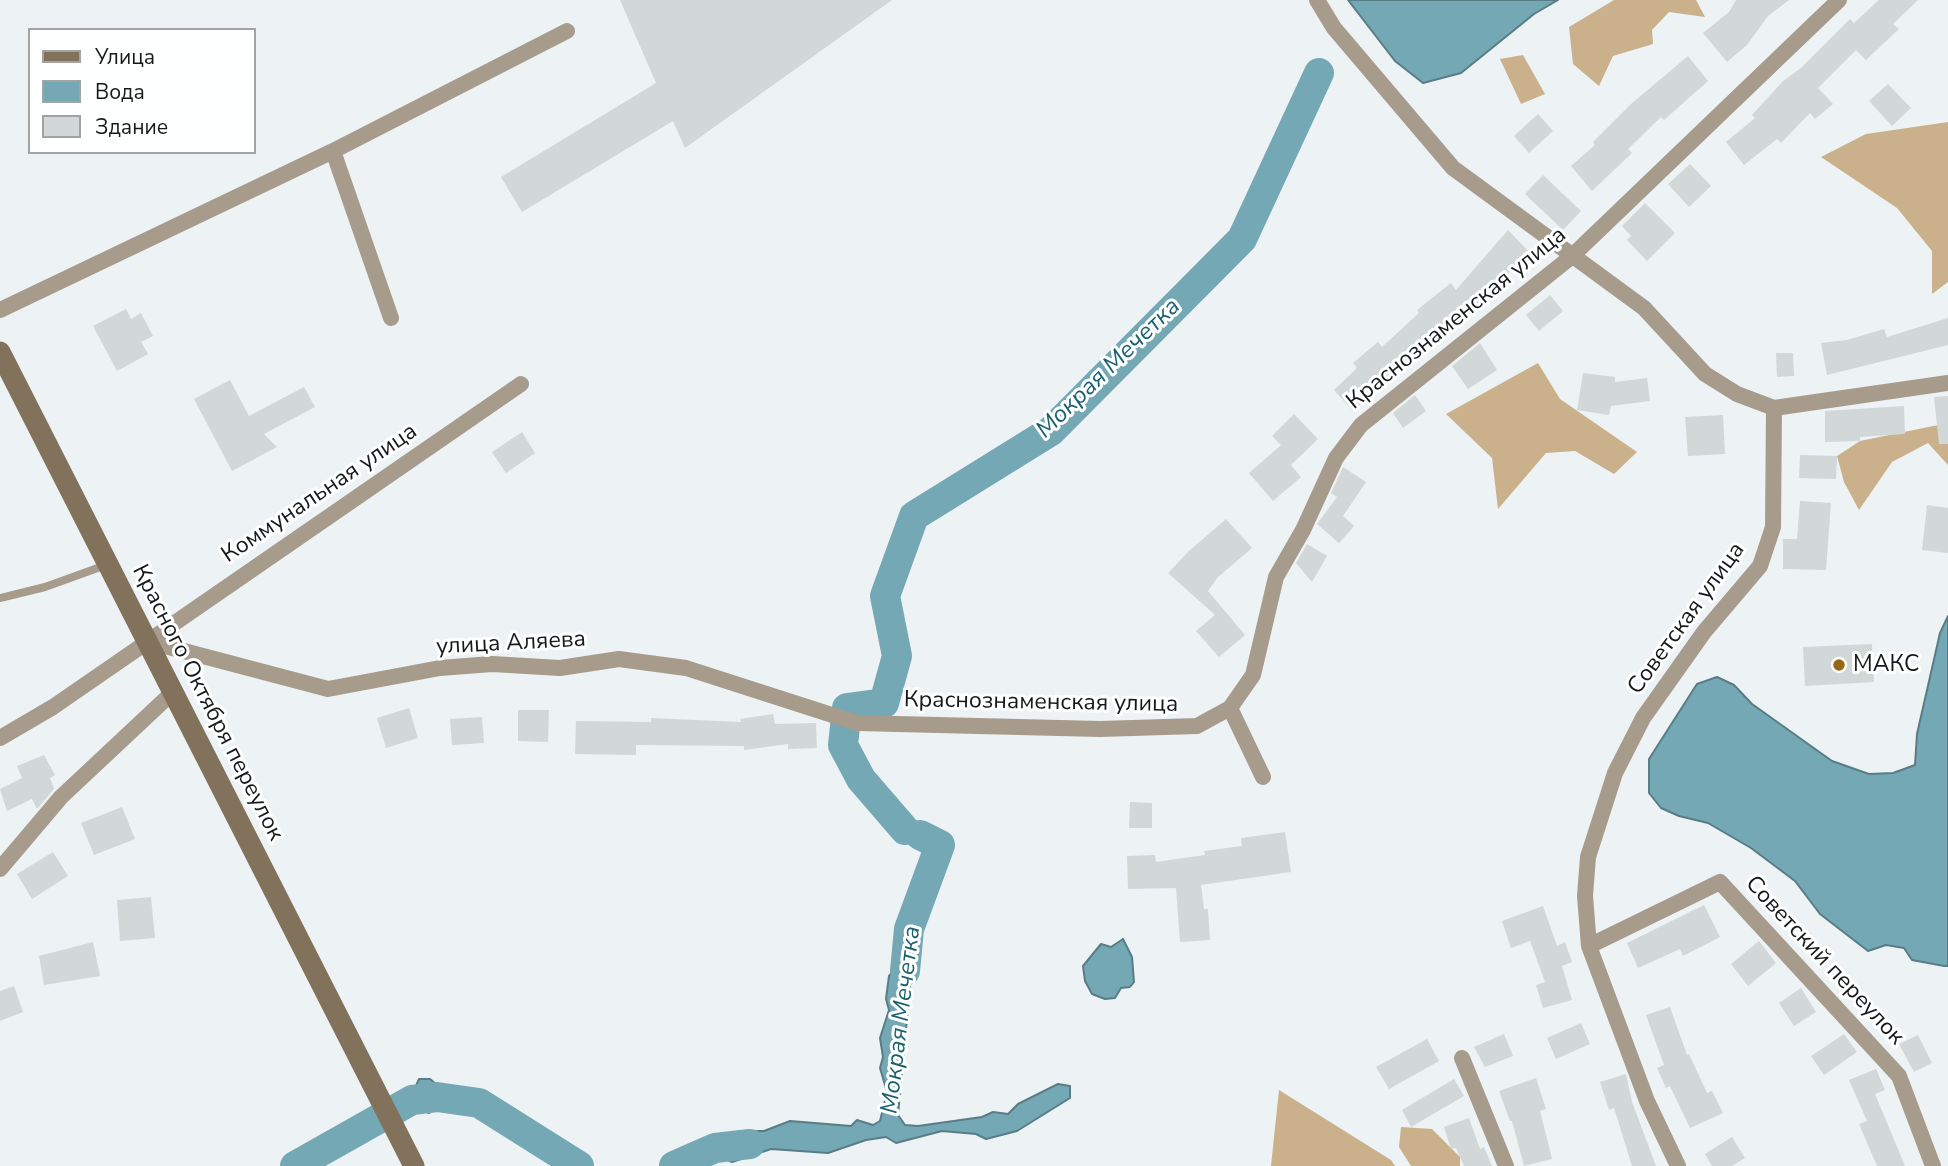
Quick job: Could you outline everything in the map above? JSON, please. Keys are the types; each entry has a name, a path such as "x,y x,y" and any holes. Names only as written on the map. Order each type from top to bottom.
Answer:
{"street":[{"path":"1317,0 1334,28 1452,168 1644,308 1705,374 1737,394 1774,408 1948,383"},
{"name":"Краснознаменская улица","path":"857,723 1164,729 1196,726 1230,708 1253,675 1276,577 1344,447 1361,425 1571,257 1839,0"},
{"path":"0,310 333,151 567,31"},
{"path":"333,151 391,318"},
{"name":"Красного Октября переулок","path":"0,352 106,565 412,1161"},
{"name":"Коммунальная улица","path":"0,738 53,708 146,641 521,384"},
{"name":"Советская улица","path":"1678,1166 1647,1101 1589,946 1585,896 1588,857 1615,773 1643,718 1671,676 1760,566 1773,527 1774,408"},
{"name":"улица Аляева","path":"146,641 328,689 440,668 492,664 560,668 620,659 686,668 857,723"},
{"path":"0,869 61,797 172,693"},
{"path":"1230,708 1263,777"},
{"name":"Советский переулок","path":"1589,946 1720,882 1899,1076 1933,1166"},
{"path":"1462,1058 1506,1166"}],"lane":[{"path":"0,598 45,587 106,565"}],"shaded area":[{"path":"1614,0 1696,0 1705,17 1669,12 1652,30 1653,44 1613,56 1599,86 1573,64 1569,27"},
{"path":"1523,55 1545,94 1521,104 1500,59"},
{"path":"1948,122 1948,282 1932,294 1932,251 1897,208 1821,157 1866,134"},
{"path":"1538,363 1560,399 1637,452 1614,474 1575,451 1546,453 1498,509 1492,458 1446,414"},
{"path":"1948,423 1948,465 1928,443 1892,462 1859,510 1844,482 1837,456 1860,441"},
{"path":"1279,1090 1391,1160 1395,1166 1271,1166"},
{"path":"1401,1127 1432,1129 1460,1157 1460,1166 1411,1166 1399,1147"}],"water":[{"path":"1348,0 1558,0 1534,14 1461,73 1423,83 1395,61"},
{"path":"1948,616 1948,966 1944,966 1912,960 1904,948 1886,945 1868,951 1820,914 1795,881 1751,848 1708,823 1679,816 1661,808 1649,793 1649,759 1697,684 1717,677 1734,685 1752,704 1832,761 1869,774 1893,773 1915,765 1917,734 1940,633"},
{"path":"906,929 915,933 898,1115 905,1125 918,1126 982,1117 993,1112 1008,1114 1018,1104 1058,1084 1070,1086 1070,1098 1017,1131 986,1139 976,1134 942,1131 896,1143 886,1137 866,1140 828,1153 771,1149 732,1162 714,1153 709,1146 715,1138 727,1139 739,1131 764,1131 790,1121 851,1126 857,1120 873,1125 880,1121 887,1092 880,1068 883,1057 880,1038 889,1010 886,999 889,976 894,970 901,937"},
{"path":"1123,939 1132,957 1134,982 1130,987 1121,988 1115,998 1105,999 1092,994 1085,981 1083,966 1101,944 1111,947"},
{"path":"419,1079 430,1079 450,1096 445,1107 436,1106 429,1113 422,1110 409,1115 399,1096 415,1088"}],"building":[{"path":"620,0 892,0 685,148 673,121 522,212 501,177 656,83"},
{"path":"1736,0 1789,0 1768,16 1747,45 1727,62 1703,33 1729,12"},
{"path":"1879,0 1918,0 1893,24 1899,29 1866,60 1856,50 1818,88 1833,104 1815,119 1810,113 1781,143 1777,139 1744,165 1726,142 1755,118 1752,115 1783,81 1801,68 1850,19 1854,23"},
{"path":"1688,56 1708,81 1664,120 1661,117 1628,149 1632,153 1592,191 1571,166 1595,145 1593,142 1631,104"},
{"path":"1888,84 1911,108 1892,126 1869,101"},
{"path":"1538,114 1553,131 1529,153 1514,136"},
{"path":"1690,164 1711,186 1689,207 1668,184"},
{"path":"1543,175 1581,211 1563,230 1525,194"},
{"path":"1645,203 1675,233 1647,261 1627,240 1631,236 1622,226"},
{"path":"1508,230 1534,257 1517,273 1513,268 1490,294 1453,322 1450,318 1421,344 1425,349 1411,362 1408,358 1368,393 1370,395 1353,411 1334,390 1357,368 1353,363 1378,342 1382,347 1419,313 1417,310 1451,283 1456,290"},
{"path":"1550,295 1563,311 1539,331 1526,315"},
{"path":"126,309 131,319 141,313 153,336 141,342 148,354 117,371 93,326"},
{"path":"1948,318 1948,345 1827,375 1821,343 1847,340 1884,329 1887,337"},
{"path":"1480,343 1497,370 1468,389 1452,366"},
{"path":"1776,353 1793,353 1794,376 1777,377"},
{"path":"1583,373 1615,377 1615,382 1647,378 1650,401 1611,406 1609,415 1577,410"},
{"path":"230,380 249,416 304,387 315,407 264,434 277,447 232,471 194,399"},
{"path":"1415,395 1426,411 1403,428 1393,413"},
{"path":"1948,396 1948,444 1939,444 1934,397"},
{"path":"1904,406 1905,434 1860,437 1860,441 1825,442 1825,411"},
{"path":"1294,414 1318,439 1291,465 1301,477 1273,501 1249,473 1281,445 1272,436"},
{"path":"1723,415 1725,454 1688,456 1685,417"},
{"path":"522,432 535,453 506,473 492,452"},
{"path":"1800,455 1837,456 1836,479 1799,478"},
{"path":"1343,467 1366,482 1343,516 1354,526 1339,543 1317,524 1337,497 1331,493"},
{"path":"1800,501 1831,503 1826,570 1783,569 1783,539 1797,539"},
{"path":"1927,505 1948,508 1948,553 1922,550"},
{"path":"1226,519 1252,548 1218,577 1208,591 1245,635 1219,657 1196,631 1215,615 1168,573"},
{"path":"1307,544 1327,556 1312,582 1296,563"},
{"name":"МАКС","path":"1872,644 1874,682 1805,686 1803,647"},
{"path":"409,708 418,738 386,748 377,718"},
{"path":"518,710 549,710 548,742 518,741"},
{"path":"773,714 775,724 816,723 817,748 788,749 788,744 744,750 744,746 636,745 636,755 575,754 576,721 651,722 651,718 741,722 740,719"},
{"path":"482,717 484,743 452,745 450,719"},
{"path":"44,755 55,775 50,778 54,789 37,809 32,799 7,811 0,789 22,778 17,766"},
{"path":"1130,802 1152,803 1152,828 1129,828"},
{"path":"122,807 135,839 94,855 81,823"},
{"path":"1285,832 1291,872 1201,885 1204,909 1208,909 1210,940 1180,942 1176,888 1128,889 1127,856 1155,855 1156,862 1205,855 1204,851 1242,846 1241,838"},
{"path":"53,852 68,876 32,899 17,874"},
{"path":"151,897 155,938 120,941 117,900"},
{"path":"1704,905 1720,937 1683,956 1680,949 1638,968 1627,943"},
{"path":"1543,906 1557,946 1565,942 1572,962 1562,966 1572,1000 1543,1008 1536,985 1545,982 1530,941 1511,948 1502,921"},
{"path":"1759,941 1776,963 1748,986 1731,964"},
{"path":"93,942 100,976 44,985 39,956"},
{"path":"14,986 23,1012 0,1021 0,991"},
{"path":"1801,988 1816,1012 1794,1026 1779,1003"},
{"path":"1670,1007 1687,1055 1689,1054 1707,1093 1712,1091 1723,1113 1690,1128 1670,1086 1666,1088 1657,1068 1664,1065 1646,1015"},
{"path":"1581,1023 1590,1044 1556,1059 1547,1038"},
{"path":"1504,1034 1513,1056 1485,1067 1474,1047"},
{"path":"1844,1034 1857,1052 1824,1075 1811,1056"},
{"path":"1918,1035 1932,1063 1914,1072 1899,1044"},
{"path":"1427,1039 1439,1061 1389,1089 1376,1067"},
{"path":"1876,1069 1885,1090 1875,1094 1905,1166 1877,1166 1859,1124 1867,1121 1849,1080"},
{"path":"1626,1074 1632,1102 1656,1166 1632,1166 1614,1108 1609,1110 1600,1082"},
{"path":"1536,1078 1546,1109 1540,1111 1552,1159 1524,1166 1512,1121 1499,1091"},
{"path":"1454,1079 1464,1096 1411,1127 1402,1110"},
{"path":"1469,1118 1480,1149 1484,1147 1492,1166 1464,1166 1456,1148 1451,1149 1444,1127"},
{"path":"1732,1137 1745,1158 1732,1166 1712,1166 1705,1154"}],"waterway":[{"name":"Мокрая Мечетка","path":"905,830 861,779 843,745 847,708 884,703 897,656 885,596 914,516 1051,431 1242,239 1319,73"},
{"name":"Мокрая Мечетка","path":"905,971 909,929 940,845 920,835"},
{"name":"Мокрая Мечетка","path":"295,1166 412,1100 437,1097 479,1103 579,1166"},
{"name":"Мокрая Мечетка","path":"674,1166 715,1148 750,1144"}],"place":[{"name":"МАКС","path":"1839,665"}]}
